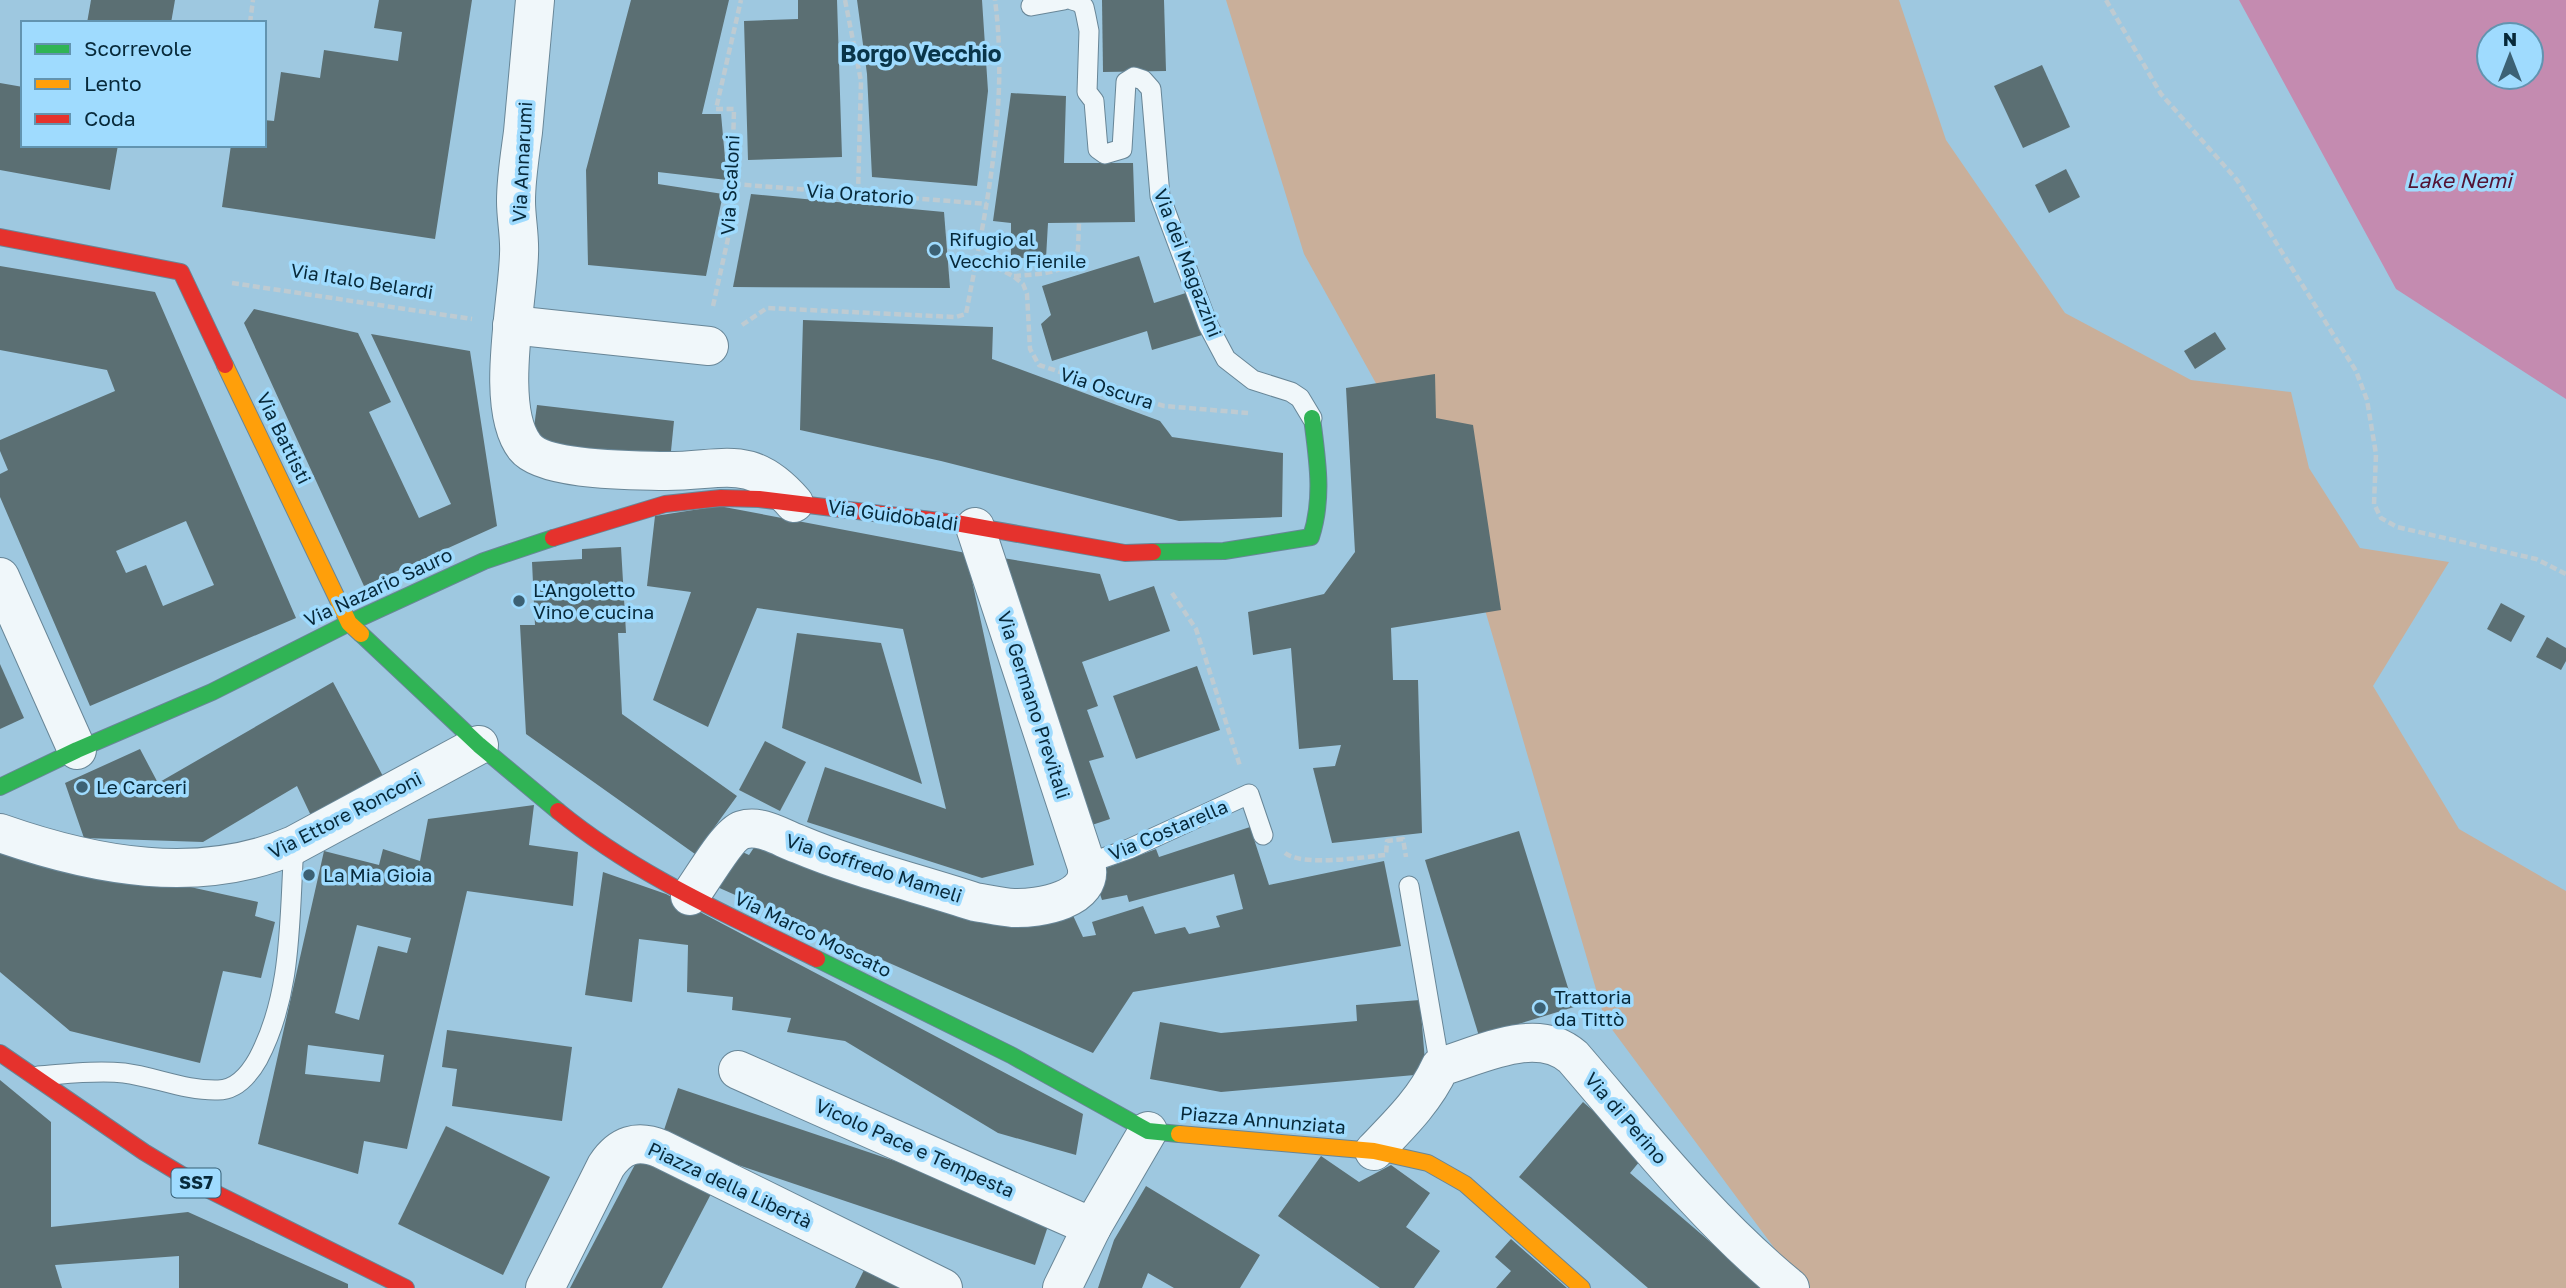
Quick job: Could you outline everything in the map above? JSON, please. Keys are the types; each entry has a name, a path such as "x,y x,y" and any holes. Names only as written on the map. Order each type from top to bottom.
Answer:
{"street":[{"name":"Via Annarumi","path":"535,0 516,200 519,252 512,325 512,414 517,433 525,447 535,456 567,466 665,471 740,467 765,476 780,487 794,503"},
{"name":"Via Battisti","path":"0,237 181,272 349,622"},
{"path":"512,325 709,346"},
{"name":"Via Guidobaldi","path":"794,503 975,527 1101,550 1146,554 1224,551 1311,537 1320,504 1312,418"},
{"name":"Via Nazario Sauro","path":"0,787 77,750 212,692 349,622 484,561 652,508 721,498 794,503"},
{"name":"Via Germano Previtali","path":"975,527 1086,874"},
{"path":"0,577 77,750"},
{"name":"Via Marco Moscato","path":"349,622 479,745 585,833 646,873 1011,1055 1148,1130"},
{"name":"Via Ettore Ronconi","path":"0,833 79,857 185,869 232,865 293,845 479,745"},
{"name":"Via Goffredo Mameli","path":"690,896 730,839 743,829 767,831 810,849 995,906 1031,907 1073,895 1086,874"},
{"name":"Via di Perino","path":"1437,1074 1529,1041 1549,1043 1567,1052 1703,1206 1790,1288"},
{"name":"SS7","path":"0,1054 144,1152 197,1184 406,1288"},
{"name":"Vicolo Pace e Tempesta","path":"738,1070 1092,1227"},
{"path":"1374,1151 1412,1112 1437,1074"},
{"path":"1062,1288 1092,1227 1148,1130"},
{"name":"Piazza Annunziata","path":"1148,1130 1374,1151 1428,1163 1465,1184 1582,1288"},
{"name":"Piazza della Libertà","path":"545,1288 606,1166 619,1149 636,1143 661,1149 943,1288"}],"lane":[{"path":"1031,6 1064,0"},
{"name":"Via dei Magazzini","path":"1072,0 1084,7 1089,31 1087,92 1094,101 1098,149 1105,154 1122,149 1126,82 1134,77 1143,80 1151,89 1160,196 1208,325 1226,359 1253,380 1291,392 1300,398 1312,418"},
{"name":"Via Costarella","path":"1086,874 1129,849 1249,794 1263,835"},
{"path":"34,1076 85,1072 121,1073 221,1090 232,1088 241,1082 264,1047 282,993 286,971 293,845"},
{"path":"1409,886 1437,1074"}],"path":[{"path":"250,21 253,0"},
{"name":"Via Scaloni","path":"709,346 713,301 731,225 734,184 734,109 716,109 741,0"},
{"path":"845,0 861,81 858,194"},
{"path":"709,346 767,308 956,317 966,314 993,172 1001,61 995,0"},
{"path":"2106,0 2161,94 2237,180 2356,371 2367,400 2374,440 2374,504 2381,518 2397,527 2536,559 2566,574"},
{"name":"Via Oratorio","path":"734,184 987,204"},
{"path":"977,258 1013,276 1049,274 1065,269 1075,261 1079,223"},
{"name":"Via Oscura","path":"1013,276 1023,284 1027,294 1030,349 1039,365 1164,406 1312,418"},
{"name":"Via Italo Belardi","path":"220,281 512,325"},
{"path":"1146,554 1196,629 1249,794"},
{"path":"1315,860 1386,855 1387,841 1404,839 1409,886"}],"shaded area":[{"path":"1226,0 1899,0 1946,140 2065,313 2191,380 2291,392 2309,468 2360,548 2449,562 2373,686 2459,829 2566,891 2566,1288 1804,1288 1605,1020 1466,545 1304,254"}],"water":[{"name":"Lake Nemi","path":"2239,0 2566,0 2566,399 2396,289"}],"building":[{"path":"91,0 175,0 171,21 87,21"},
{"path":"379,0 472,0 435,239 222,207 231,147 266,147 266,120 274,121 281,72 320,78 324,50 398,61 402,32 374,28"},
{"path":"631,0 729,0 702,114 721,114 727,180 658,172 658,184 723,194 706,276 588,265 586,170"},
{"path":"798,0 837,0 842,157 748,160 744,21 798,19"},
{"path":"857,0 982,0 988,91 977,186 872,177 867,74"},
{"path":"1102,0 1164,0 1166,71 1103,72"},
{"path":"2042,65 2070,127 2023,148 1994,86"},
{"path":"0,83 21,87 21,147 118,147 110,190 0,170"},
{"path":"1011,93 1066,96 1064,163 1133,163 1135,222 1048,223 1046,258 1011,258 1011,223 993,221"},
{"path":"2066,169 2080,197 2049,213 2035,185"},
{"path":"751,194 944,212 950,288 733,287"},
{"path":"1139,256 1154,303 1189,292 1202,335 1152,350 1147,331 1052,361 1041,324 1051,315 1042,286"},
{"path":"0,266 155,292 296,618 90,706 0,497 0,474 8,470 0,451 0,440 115,391 107,370 0,350","holes":["186,521 214,585 163,606 146,565 126,573 116,551"]},
{"path":"254,309 358,333 391,402 369,412 419,518 451,504 371,334 470,351 497,526 364,586 244,323"},
{"path":"803,320 993,327 992,359 1160,421 1172,437 1283,453 1282,517 1179,521 941,461 800,430"},
{"path":"2215,332 2226,349 2195,369 2184,351"},
{"path":"1435,374 1436,418 1473,425 1501,610 1391,628 1393,680 1418,680 1422,833 1332,843 1313,768 1335,766 1341,745 1299,749 1291,648 1253,655 1248,612 1324,594 1355,552 1346,388"},
{"path":"537,405 674,421 670,461 532,442"},
{"path":"719,506 966,553 1034,865 982,878 807,822 825,767 946,809 903,629 757,608 708,727 653,700 691,592 647,586 655,516"},
{"path":"621,547 626,633 618,633 622,714 737,796 695,854 526,734 520,625 535,625 532,562 582,559 582,549"},
{"path":"997,557 1100,574 1109,601 1154,586 1170,631 1082,662 1098,706 1087,710 1104,757 1089,761 1110,819 1092,825"},
{"path":"2501,603 2525,616 2511,642 2487,629"},
{"path":"797,633 881,643 922,784 782,728"},
{"path":"2547,637 2566,648 2566,661 2561,670 2536,657"},
{"path":"0,664 24,718 0,729"},
{"path":"1197,666 1220,730 1136,759 1113,696"},
{"path":"333,682 385,780 313,820 297,786 203,842 84,838 65,783 140,749 158,783"},
{"path":"765,741 806,762 780,811 739,790"},
{"path":"534,805 529,845 578,852 573,906 467,891 407,1149 364,1141 358,1174 258,1144 324,851 379,865 383,849 420,861 428,819","holes":["357,925 411,938 407,953 378,946 359,1020 335,1013","308,1045 384,1055 380,1082 305,1074"]},
{"path":"1250,827 1269,885 1384,861 1401,946 1133,992 1093,1053 715,886 736,849 749,855 761,837 1070,909 1083,937 1096,935 1092,922 1143,906 1155,934 1185,927 1189,934 1220,927 1216,916 1243,909 1234,874 1129,902 1127,895 1102,900 1093,873 1156,849 1159,857"},
{"path":"1519,831 1574,1007 1479,1036 1425,860"},
{"path":"0,845 258,902 255,916 275,922 261,978 223,971 200,1063 70,1031 0,972"},
{"path":"603,872 666,894 1083,1114 1076,1155 998,1133 845,1041 787,1032 791,1018 732,1010 733,997 687,992 688,945 639,939 632,1002 585,995"},
{"path":"1420,1000 1426,1074 1221,1092 1150,1079 1160,1022 1221,1033 1357,1021 1356,1005"},
{"path":"447,1030 572,1047 562,1121 452,1106 457,1069 442,1067"},
{"path":"0,1080 51,1122 51,1227 188,1212 348,1284 348,1288 179,1288 179,1256 55,1265 62,1288 0,1288"},
{"path":"678,1088 1052,1214 1035,1265 661,1139"},
{"path":"1583,1102 1645,1155 1630,1173 1764,1288 1648,1288 1519,1177"},
{"path":"446,1126 550,1177 503,1275 398,1224"},
{"path":"640,1155 712,1192 662,1288 570,1288"},
{"path":"1321,1156 1359,1182 1391,1165 1430,1193 1406,1227 1440,1251 1414,1288 1380,1288 1278,1216"},
{"path":"1146,1186 1260,1255 1240,1288 1174,1288 1148,1273 1142,1288 1098,1288 1114,1240"},
{"path":"1511,1239 1567,1288 1496,1288 1511,1271 1495,1257"},
{"path":"864,1270 901,1288 855,1288"}],"traffic: fast":[{"path":"1153,552 1224,551 1311,537 1318,492 1312,418"},
{"path":"0,787 77,750 212,692 349,623 484,561 553,538"},
{"path":"361,634 479,745 558,811"},
{"path":"817,959 1011,1055 1148,1131 1179,1134"}],"traffic: slow":[{"path":"225,365 349,623 361,634"},
{"path":"1179,1134 1374,1151 1428,1163 1465,1184 1582,1288"}],"traffic: jam":[{"path":"0,237 181,272 225,365"},
{"path":"553,538 665,504 721,498 759,499 956,523 1125,553 1153,552"},
{"path":"558,811 588,834 651,874 817,959"},
{"path":"0,1053 144,1152 197,1184 406,1288"}],"place":[{"name":"Rifugio al Vecchio Fienile","path":"935,250"},
{"name":"L'Angoletto Vino e cucina","path":"519,601"},
{"name":"Le Carceri","path":"82,787"},
{"name":"La Mia Gioia","path":"309,875"},
{"name":"Trattoria da Tittò","path":"1540,1008"}],"district":[{"name":"Borgo Vecchio","path":"921,54"}]}
